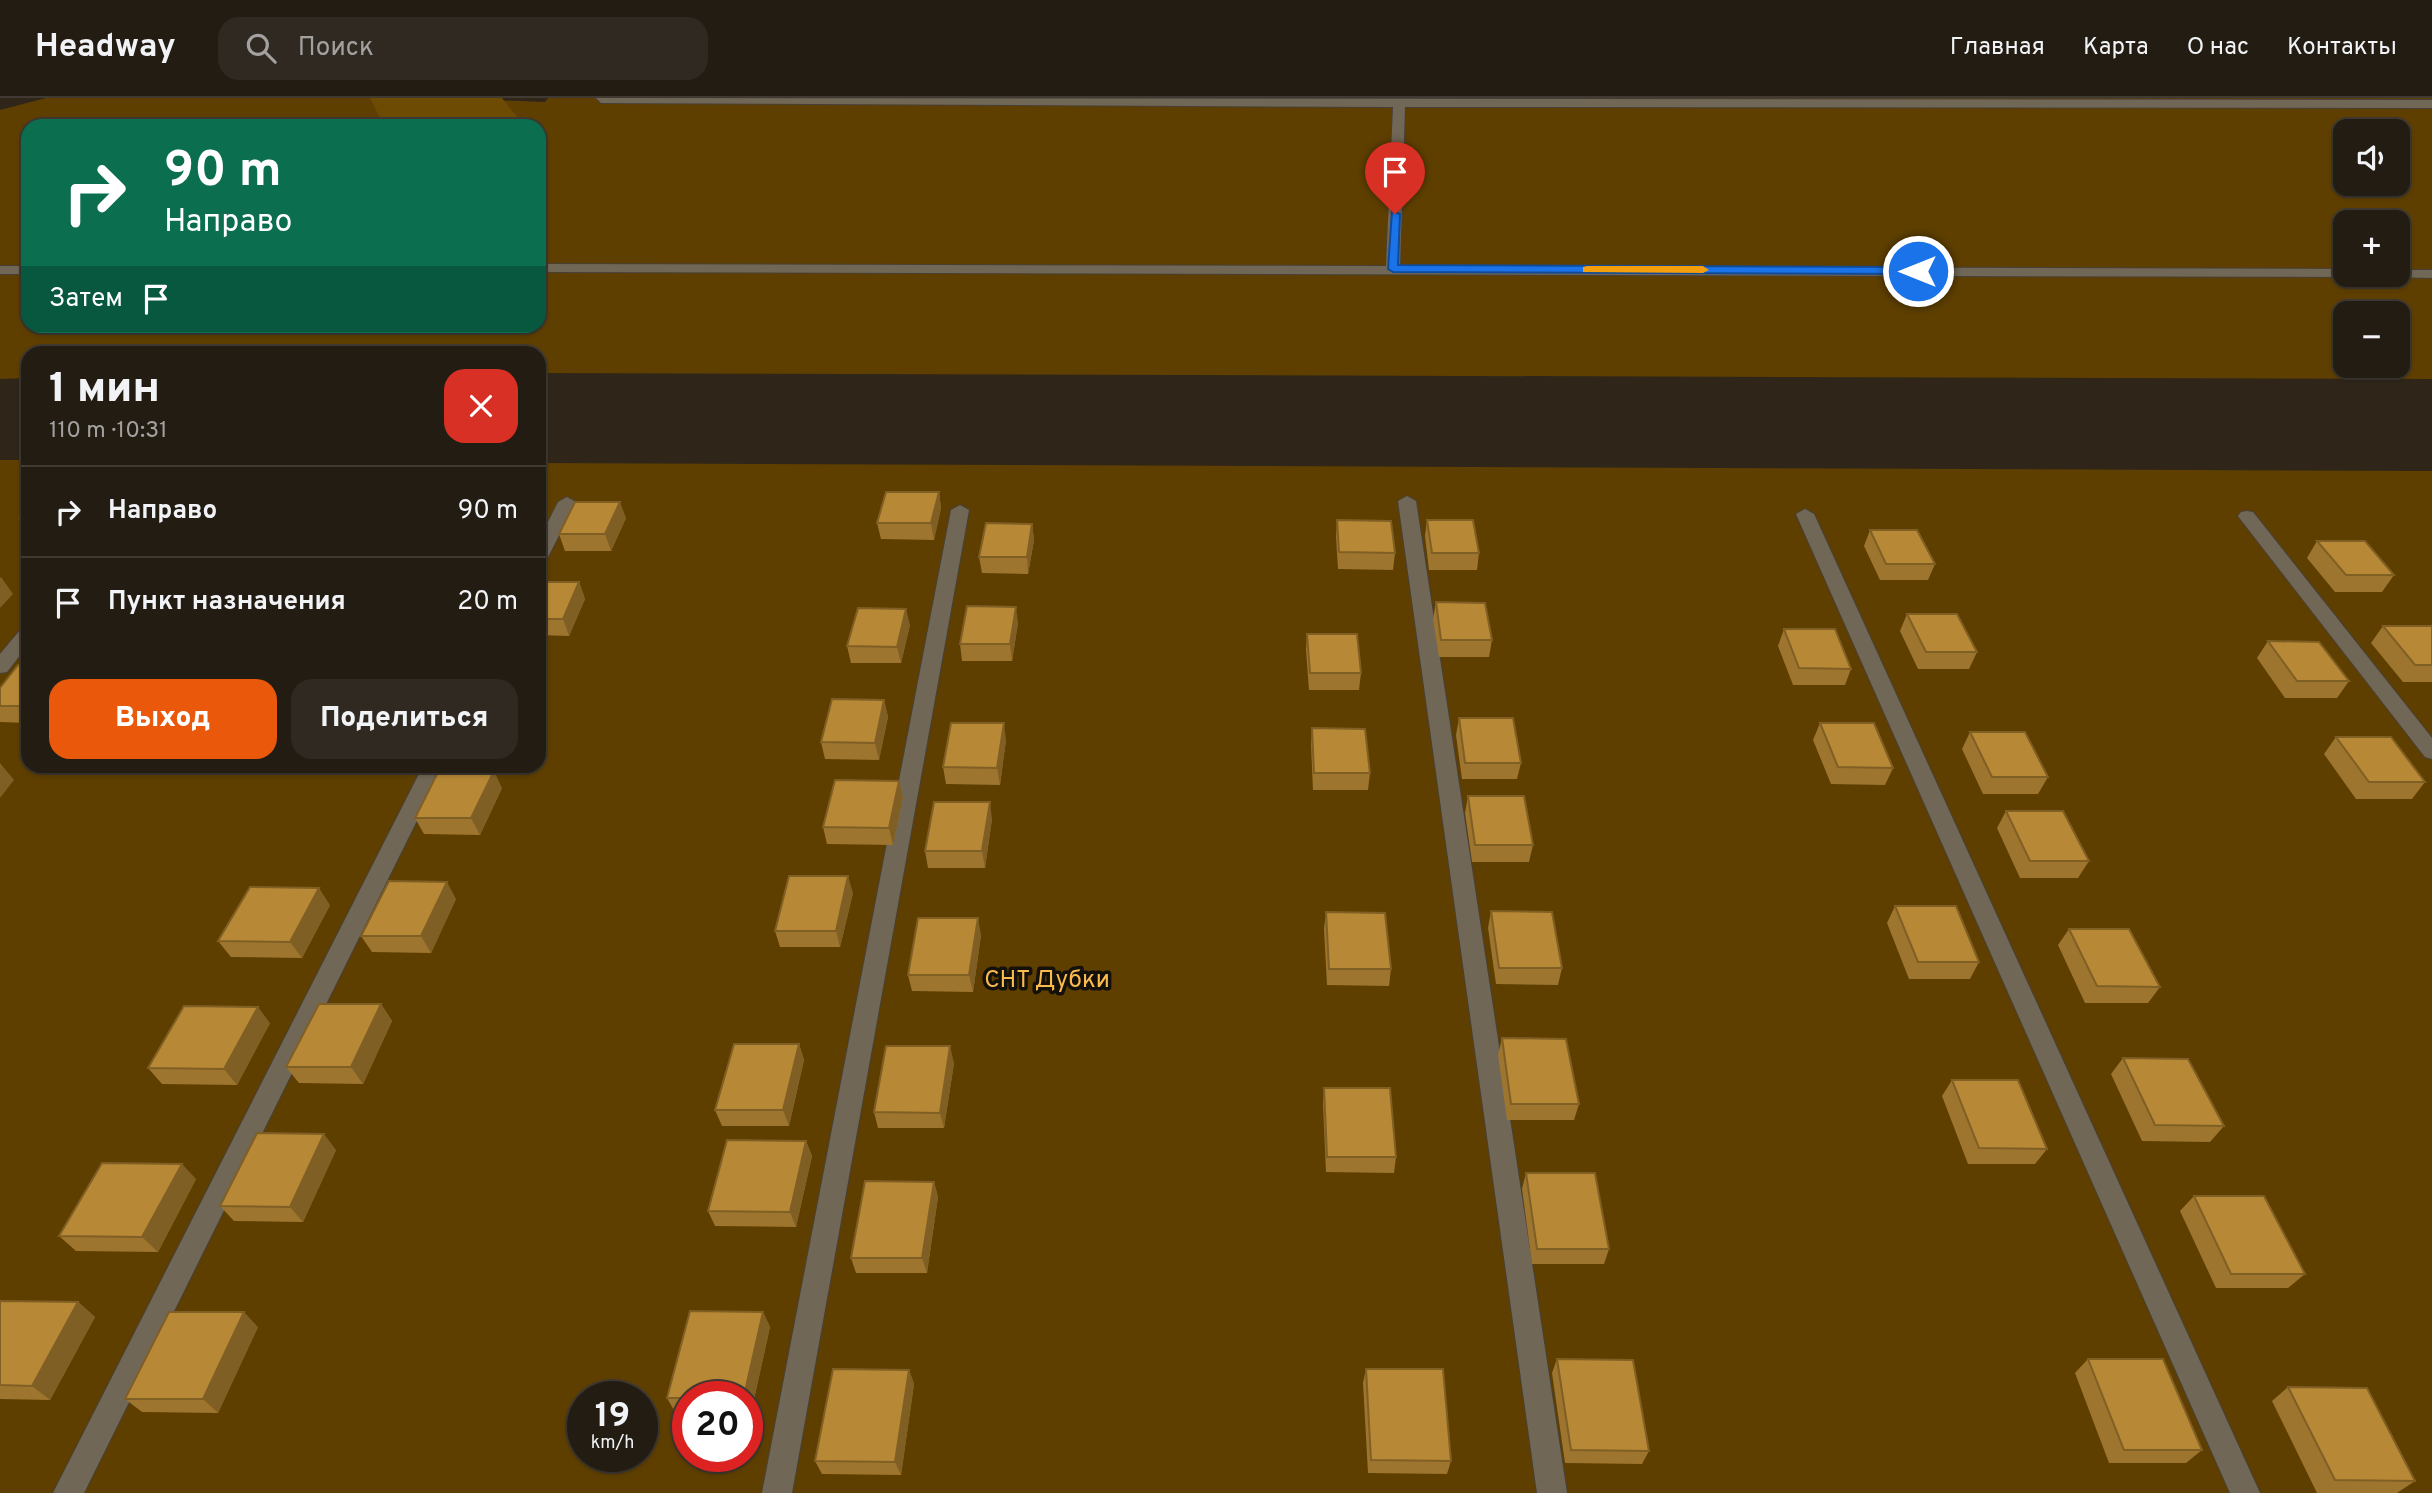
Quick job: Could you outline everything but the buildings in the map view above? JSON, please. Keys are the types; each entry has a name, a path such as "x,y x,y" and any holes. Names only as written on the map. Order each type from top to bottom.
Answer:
{"street":[{"path":"601,99 2432,104"},
{"path":"1393,269 1401,101"},
{"path":"546,268 2333,274"},
{"path":"0,270 21,270"},
{"path":"2410,274 2432,274"},
{"path":"1407,501 1552,1493"},
{"path":"546,543 567,502"},
{"path":"777,1493 960,510"},
{"path":"1805,514 2245,1493"},
{"path":"2247,516 2432,752"},
{"path":"0,667 21,642"},
{"path":"68,1493 430,773"}],"green space":[{"path":"46,98 438,98 545,102 548,98 2432,98 2432,379 546,373 546,346 21,346 21,378 0,379 0,110"},
{"name":"СНТ Дубки","path":"0,460 21,460 21,773 546,773 546,463 2432,471 2432,1493 0,1493"}],"shaded area":[{"path":"370,98 502,98 519,119 380,119"}],"slow traffic":[{"path":"1587,269 1703,270"}],"route":[{"path":"1395,214 1393,269 1918,271"}]}
